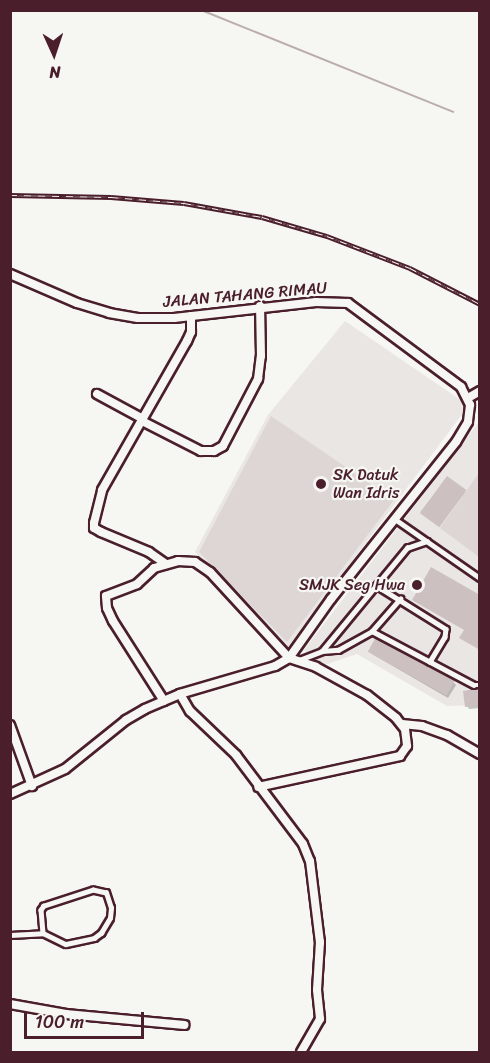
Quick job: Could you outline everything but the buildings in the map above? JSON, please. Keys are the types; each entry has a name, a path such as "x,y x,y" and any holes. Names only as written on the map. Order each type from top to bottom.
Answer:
{"street":[{"name":"JALAN TAHANG RIMAU","path":"10,274 66,298 109,313 149,319 191,316 260,306 316,302 348,303 454,381 468,398"},
{"path":"97,394 201,450 214,451 223,446 258,379 261,356 260,306"},
{"path":"166,564 149,552 94,528 102,490 187,341 191,316"},
{"path":"10,794 32,786 74,763 126,720 164,700 293,660 331,599 432,474 466,427 470,415 468,398 480,392"},
{"path":"164,700 123,638 105,600 108,593 129,588 154,568 188,561 201,564 293,660 316,667 367,695 402,724 422,726 447,735 480,754"},
{"path":"180,694 190,711 236,755 303,844 311,867 320,942 317,990 320,1019 301,1053"},
{"path":"258,787 400,756 407,746 402,724"},
{"path":"10,725 32,786"},
{"path":"10,1004 66,1014 184,1025"}],"lane":[{"path":"394,519 480,578"},
{"path":"322,651 407,548 427,541"},
{"path":"377,586 446,629 445,637 430,662"},
{"path":"293,660 322,651 338,650 372,631 400,599"},
{"path":"372,631 474,686 480,685"},
{"path":"10,935 43,933 66,944 87,940 101,933 110,918 111,908 106,893 93,890 44,906 41,914 43,933"}],"shaded area":[{"name":"SK Datuk Wan Idris","path":"345,321 462,401 463,413 287,648 195,552 268,415"},
{"path":"271,416 394,500 287,642 199,552"},
{"name":"SMJK Seg Hwa","path":"479,422 479,705 447,706 357,654 324,665 304,650"},
{"path":"479,473 480,557 440,528"}],"waterway":[{"path":"201,10 453,112"}],"railway":[{"path":"10,195 111,197 184,203 262,217 327,236 410,268 480,304"}],"place":[{"name":"SK Datuk Wan Idris","path":"321,484"},
{"name":"SMJK Seg Hwa","path":"417,585"}]}
